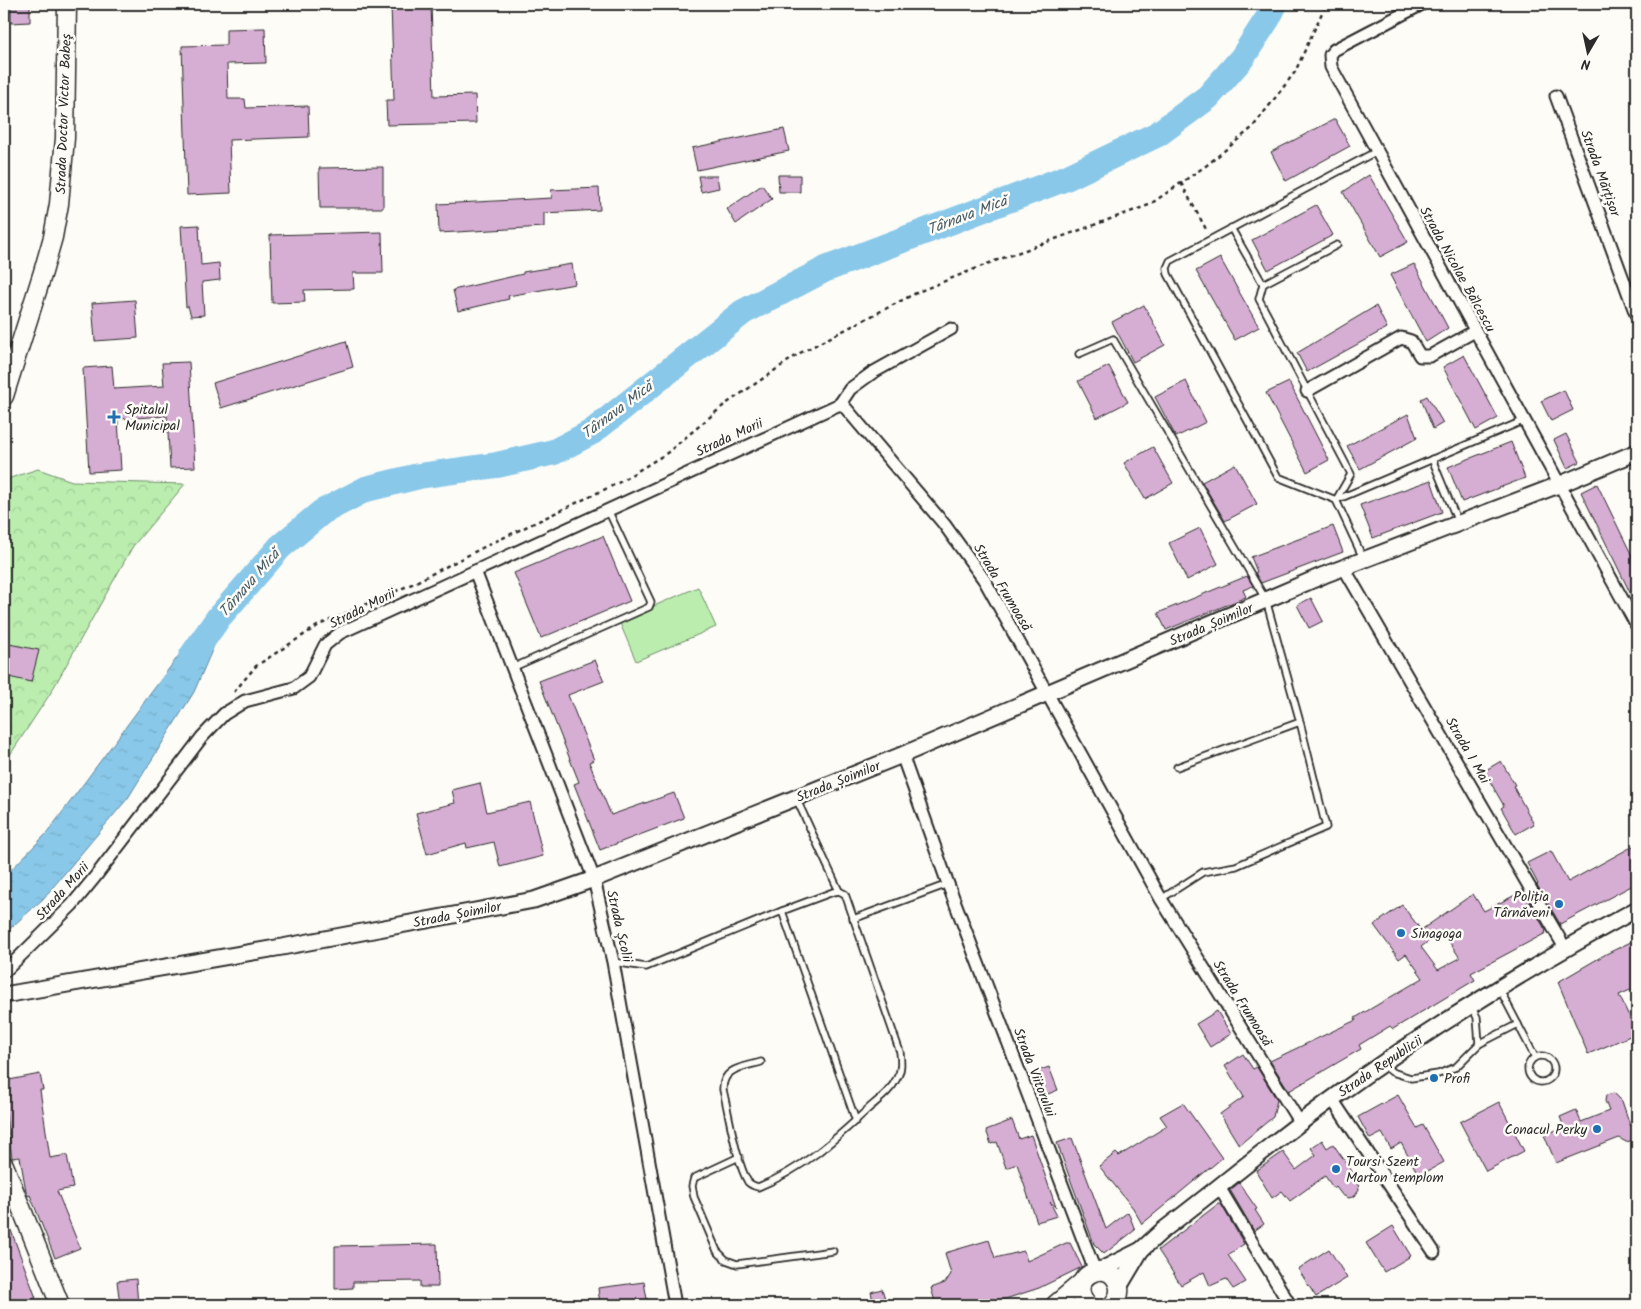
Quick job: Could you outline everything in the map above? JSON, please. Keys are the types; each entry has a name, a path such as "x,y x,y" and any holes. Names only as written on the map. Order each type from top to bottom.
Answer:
{"main road":[{"name":"Strada Doctor Victor Babeş","path":"4,396 43,272 60,204 65,138 67,4"},
{"path":"4,1165 60,1305"},
{"path":"1087,1305 1081,1295 1082,1283 1084,1278 1098,1271 1113,1275 1117,1280 1118,1298"},
{"path":"1055,1305 1082,1283"},
{"path":"1076,1305 1087,1305"}],"street":[{"name":"Strada Nicolae Bălcescu","path":"1422,4 1334,50 1330,55 1331,67 1636,620"},
{"name":"Strada Mărțișor","path":"1556,96 1637,317"},
{"path":"840,404 850,388 872,373 951,329"},
{"path":"1307,390 1402,338 1411,341 1420,356 1430,356 1475,331"},
{"name":"Strada Morii","path":"4,972 72,904 95,877 202,737 224,714 246,701 294,688 309,677 325,645 340,633 840,404"},
{"name":"Strada Frumoasă","path":"840,404 844,406 964,550 985,581 1161,899 1300,1123"},
{"name":"Strada Șoimilor","path":"4,995 534,900 594,879 902,755 1266,600 1561,484 1637,452"},
{"name":"Strada 1 Mai","path":"1344,568 1565,948"},
{"name":"Strada Școlii","path":"475,571 594,879 613,962 675,1305"},
{"name":"Strada Viitorului","path":"902,755 948,884 1098,1271"},
{"name":"Strada Republicii","path":"1098,1271 1141,1250 1300,1123 1382,1064 1499,988 1565,948 1637,910"},
{"path":"1332,1099 1434,1252"},
{"path":"1219,1188 1290,1305"},
{"name":"Strada Republicii","path":"1118,1298 1141,1250"}],"lane":[{"path":"1377,151 1211,239 1170,262 1167,268 1168,274 1278,478 1336,500 1525,420"},
{"path":"1231,228 1263,284 1259,299 1351,474 1336,500"},
{"path":"1263,284 1337,245"},
{"path":"1079,354 1113,339 1266,600 1300,722 1326,827 1236,866 1203,872 1161,899"},
{"path":"1432,459 1459,523"},
{"path":"1336,500 1364,560"},
{"path":"512,668 649,607 651,602 608,510"},
{"path":"1177,767 1300,722"},
{"path":"760,1062 735,1070 727,1074 722,1080 739,1158 749,1182 753,1186 758,1187 792,1171 814,1156 856,1121 892,1086 901,1066 900,1052 845,894 839,891 796,798"},
{"path":"854,919 948,884"},
{"path":"613,962 646,967 782,910 839,891"},
{"path":"782,910 856,1121"},
{"path":"1499,988 1535,1057"},
{"path":"1471,1006 1477,1017 1479,1044"},
{"path":"1382,1064 1392,1072 1411,1078 1438,1074 1456,1067 1479,1044 1518,1024"},
{"path":"1535,1057 1547,1057 1553,1063 1554,1071 1547,1080 1538,1081 1531,1076 1528,1068 1531,1060 1535,1057"},
{"path":"739,1158 694,1178 692,1186 694,1197 718,1251 726,1260 737,1264 832,1251"}],"path":[{"path":"224,714 227,700 256,666 319,625 412,584 486,546 618,483 667,453 723,406 800,353 918,292 992,262 1149,205 1207,165 1252,128 1295,72 1326,4"},
{"path":"1181,183 1211,239"}],"green space":[{"path":"38,469 72,481 185,484 133,546 50,694 4,764 4,480"},
{"path":"698,587 716,627 636,661 619,621"}],"water":[{"path":"205,620 219,634 194,692 128,798 43,899 4,934 4,877 47,833"}],"building":[{"path":"11,4 30,4 30,22 11,23"},
{"path":"391,4 431,4 434,96 475,95 476,123 387,125 386,100 394,100"},
{"path":"265,28 266,63 227,64 228,99 245,99 246,108 308,106 309,137 229,140 231,193 187,195 182,46 226,45 226,29"},
{"path":"1335,119 1350,146 1286,181 1271,152"},
{"path":"784,129 789,151 697,170 692,148"},
{"path":"383,167 383,208 320,208 319,168"},
{"path":"778,175 800,175 800,192 779,192"},
{"path":"1369,175 1408,242 1380,257 1343,192"},
{"path":"698,176 717,176 719,188 701,192"},
{"path":"762,185 772,199 736,224 727,209"},
{"path":"599,188 600,210 544,213 544,227 439,233 438,204 552,198 551,190"},
{"path":"1316,205 1333,235 1268,270 1252,240"},
{"path":"199,225 201,265 219,263 220,280 202,282 204,315 191,316 188,306 186,307 181,226"},
{"path":"382,232 383,273 353,273 354,289 304,290 305,302 272,303 270,235"},
{"path":"1220,258 1259,327 1235,340 1196,271"},
{"path":"572,264 575,284 508,296 509,299 458,311 453,290 523,274 523,272"},
{"path":"1414,264 1448,328 1426,342 1390,275"},
{"path":"135,300 138,338 95,341 92,303"},
{"path":"1144,305 1165,345 1133,362 1112,322"},
{"path":"1376,306 1387,328 1307,372 1297,353"},
{"path":"346,341 353,367 221,408 213,383"},
{"path":"1464,355 1498,418 1476,430 1443,367"},
{"name":"Spitalul Municipal","path":"189,362 195,467 170,468 167,416 118,419 121,470 89,472 83,368 112,366 114,389 164,386 162,363"},
{"path":"1109,366 1128,402 1097,418 1078,381"},
{"path":"1186,381 1206,422 1176,437 1155,397"},
{"path":"1289,382 1329,460 1307,472 1266,393"},
{"path":"1564,390 1573,410 1551,421 1541,401"},
{"path":"1427,396 1443,423 1433,429 1421,399"},
{"path":"1408,414 1417,438 1360,469 1347,446"},
{"path":"1566,434 1580,462 1567,468 1554,440"},
{"path":"1511,442 1525,478 1462,502 1448,467"},
{"path":"1153,447 1173,483 1145,499 1124,463"},
{"path":"1235,464 1257,504 1225,521 1202,482"},
{"path":"1431,480 1442,512 1373,538 1360,505"},
{"path":"1597,484 1637,566 1637,607 1581,492"},
{"path":"1333,526 1343,552 1261,583 1255,573 1257,572 1251,557"},
{"path":"1200,528 1218,564 1187,580 1169,543"},
{"path":"603,536 630,601 541,638 514,573"},
{"path":"1247,576 1253,586 1243,590 1246,597 1166,630 1158,613"},
{"path":"1311,598 1323,621 1309,628 1297,605"},
{"path":"4,643 39,650 31,682 4,676"},
{"path":"595,660 604,681 568,695 594,760 589,762 611,815 674,793 684,818 600,850 574,784 579,782 539,681"},
{"path":"1501,761 1534,824 1516,834 1501,808 1504,806 1484,771"},
{"path":"480,783 487,812 530,802 543,856 500,867 494,842 467,848 466,843 427,854 416,813 455,803 452,790"},
{"path":"1637,844 1637,883 1560,924 1537,885 1527,863 1551,851 1568,882"},
{"path":"1523,891 1546,933 1471,973 1475,980 1393,1029 1390,1026 1359,1045 1361,1049 1289,1091 1270,1061 1356,1020 1355,1018 1423,978 1406,954 1399,959 1374,925 1402,905 1421,930 1473,894 1484,911","holes":["1442,931 1460,958 1438,970 1421,947"]},
{"path":"1637,939 1637,987 1619,995 1637,1033 1588,1054 1558,982 1606,954"},
{"path":"1217,1011 1231,1034 1210,1047 1196,1024"},
{"path":"1243,1054 1253,1069 1257,1067 1277,1100 1273,1117 1239,1145 1220,1114 1244,1097 1225,1066"},
{"path":"1049,1067 1058,1090 1043,1096 1035,1072"},
{"path":"40,1074 43,1090 40,1090 50,1158 67,1155 73,1188 57,1191 80,1248 55,1258 30,1195 28,1196 26,1191 20,1157 12,1158 4,1102 4,1081"},
{"name":"Conacul Perky","path":"1614,1093 1622,1101 1630,1125 1635,1130 1634,1140 1626,1142 1619,1138 1556,1163 1544,1135 1564,1127 1560,1117 1576,1110 1581,1122 1609,1111 1605,1101 1606,1095"},
{"path":"1398,1095 1417,1128 1423,1125 1444,1162 1419,1176 1401,1143 1391,1149 1382,1133 1370,1139 1358,1117"},
{"path":"1499,1102 1524,1151 1486,1171 1460,1122"},
{"path":"1183,1103 1222,1158 1142,1224 1133,1208 1099,1166 1116,1153 1119,1156 1167,1126 1160,1116"},
{"path":"1012,1120 1019,1139 1031,1135 1056,1207 1050,1202 1057,1216 1037,1222 1017,1164 1006,1168 997,1142 991,1144 986,1130"},
{"path":"1072,1138 1106,1229 1128,1212 1135,1230 1104,1254 1094,1244 1057,1143"},
{"path":"1322,1140 1327,1148 1333,1144 1354,1174 1352,1176 1358,1184 1359,1190 1355,1196 1349,1198 1342,1195 1336,1187 1334,1189 1325,1176 1290,1201 1282,1191 1272,1198 1256,1171 1283,1152 1296,1170 1316,1155 1311,1148"},
{"path":"1239,1183 1257,1209 1255,1210 1264,1224 1254,1231 1230,1190"},
{"path":"1218,1204 1221,1204 1244,1244 1228,1255 1246,1282 1233,1289 1226,1279 1210,1286 1204,1272 1181,1285 1158,1250"},
{"path":"4,1214 36,1298 15,1305 4,1305"},
{"path":"1393,1226 1411,1256 1384,1272 1366,1243"},
{"path":"989,1240 995,1258 1024,1251 1027,1261 1066,1243 1070,1243 1082,1267 1039,1288 987,1305 936,1305 931,1288 945,1283 951,1274 945,1253"},
{"path":"437,1244 438,1287 420,1287 420,1281 353,1282 353,1288 335,1289 335,1246"},
{"path":"1329,1249 1347,1278 1316,1297 1298,1269"},
{"path":"136,1279 138,1305 120,1305 117,1281"},
{"path":"644,1282 648,1305 600,1305 598,1288"},
{"path":"882,1289 887,1305 874,1305 871,1292"}],"waterway":[{"name":"Târnava Mică","path":"191,657 219,617 280,547 322,512 366,489 419,476 497,465 554,452 592,432 743,312 826,269 1066,178 1158,134 1208,97 1242,58 1275,4"}],"place":[{"name":"Spitalul Municipal","path":"114,417"},
{"name":"Poliția Târnăveni","path":"1559,904"},
{"name":"Sinagoga","path":"1401,933"},
{"name":"Profi","path":"1434,1078"},
{"name":"Conacul Perky","path":"1597,1129"},
{"name":"Toursi Szent Marton templom","path":"1336,1169"}]}
